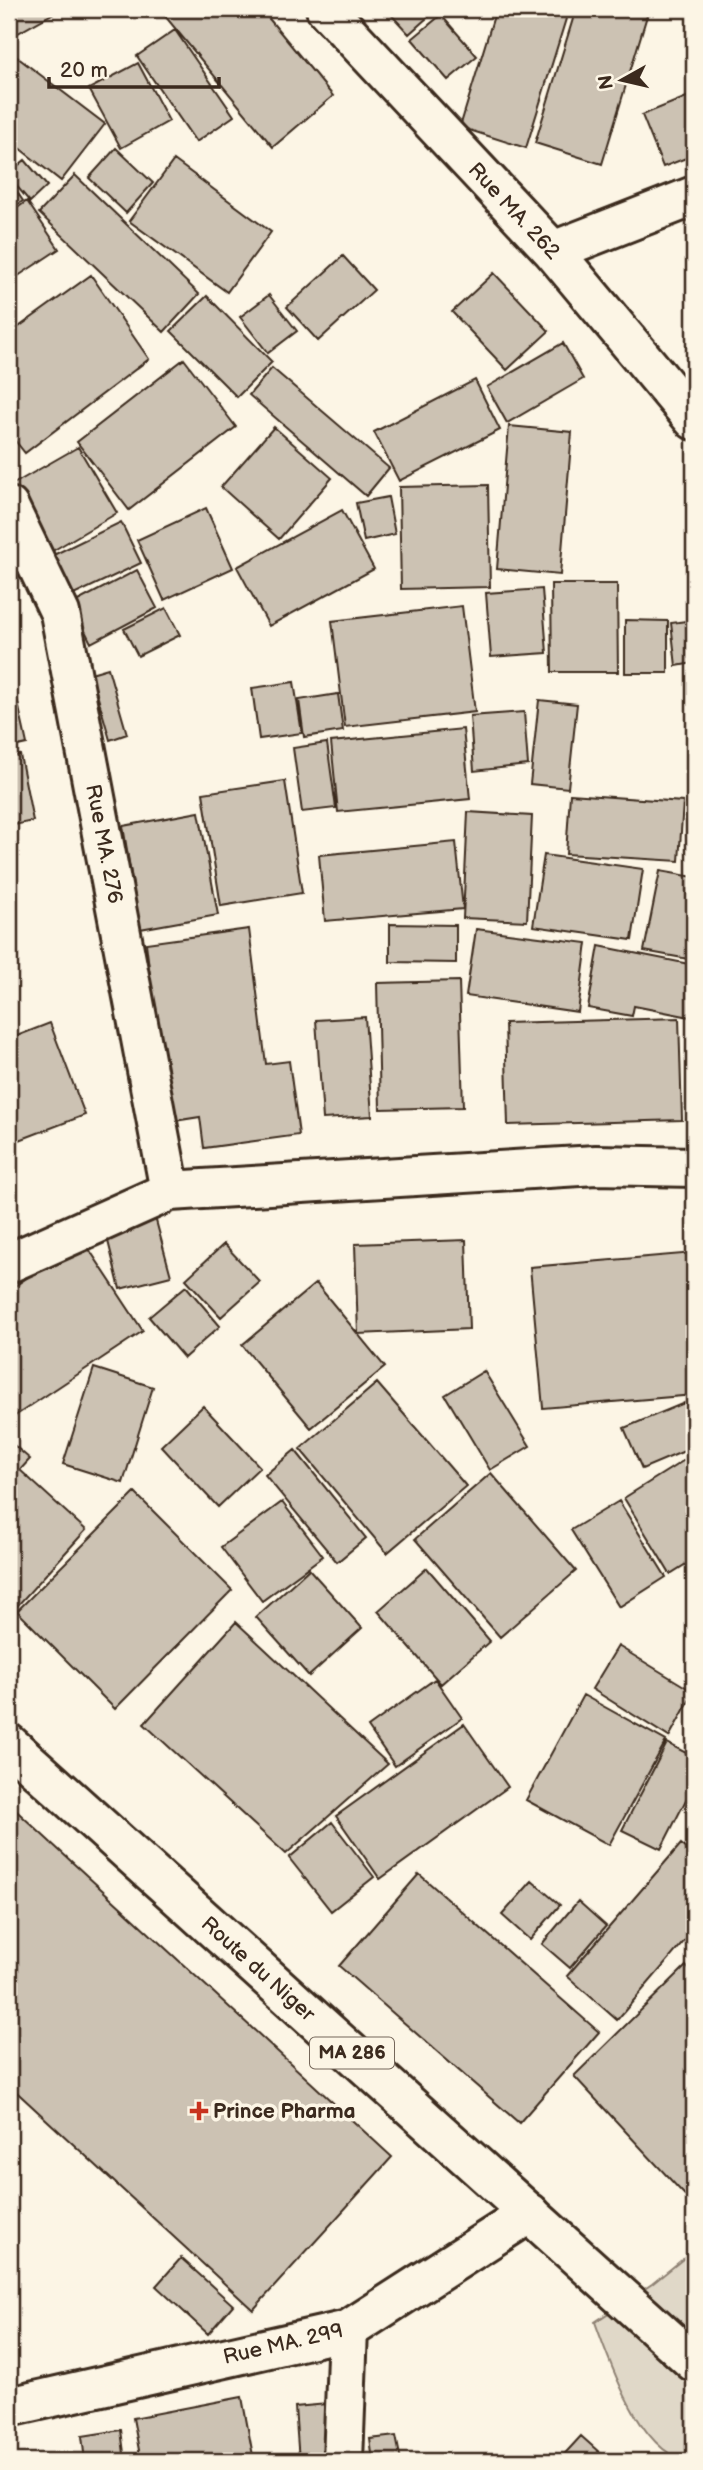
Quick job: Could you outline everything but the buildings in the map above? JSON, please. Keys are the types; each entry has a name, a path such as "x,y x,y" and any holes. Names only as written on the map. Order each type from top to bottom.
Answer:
{"street":[{"name":"Rue MA. 262","path":"326,9 553,251 694,420"},
{"path":"553,251 694,196"},
{"name":"Rue MA. 276","path":"9,507 60,613 170,1191"},
{"path":"9,1263 170,1191 596,1165 694,1167"},
{"name":"Route du Niger","path":"9,1744 694,2362"},
{"name":"Rue MA. 299","path":"9,2407 348,2330 530,2213"},
{"path":"343,2461 348,2330"}],"shaded area":[{"path":"694,2250 694,2461 675,2457 659,2445 644,2428 619,2384 595,2322 652,2284"}],"place":[{"name":"Prince Pharma","path":"199,2111"}]}
